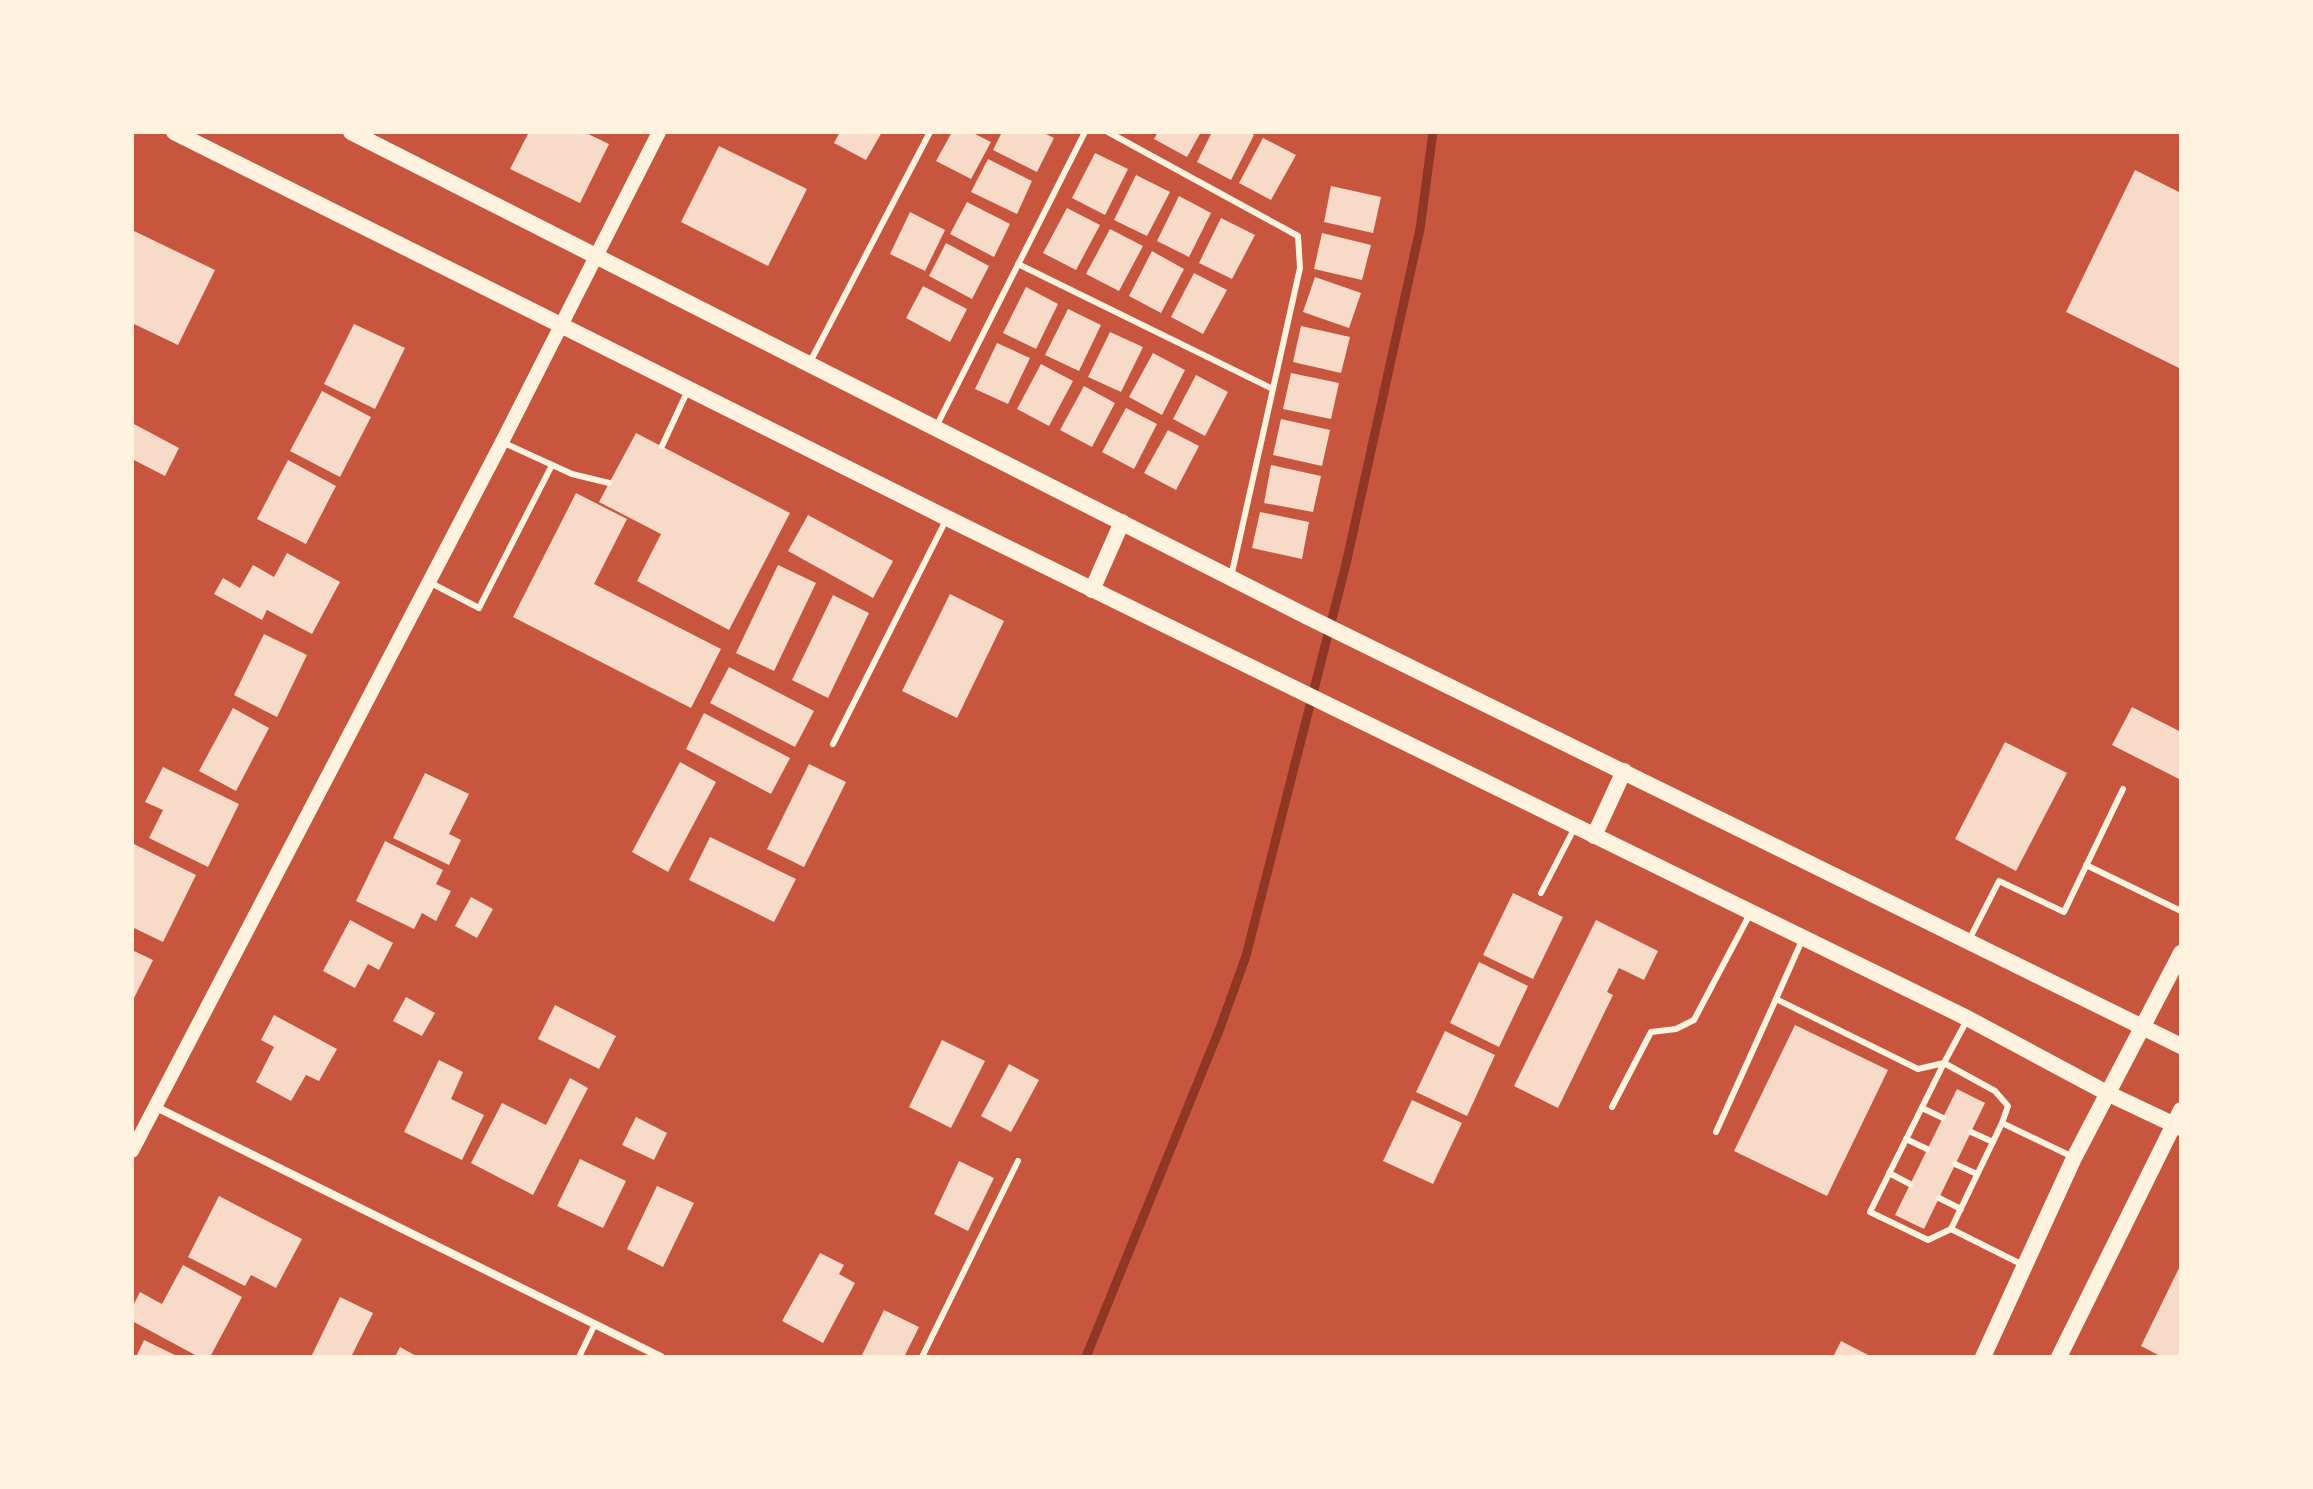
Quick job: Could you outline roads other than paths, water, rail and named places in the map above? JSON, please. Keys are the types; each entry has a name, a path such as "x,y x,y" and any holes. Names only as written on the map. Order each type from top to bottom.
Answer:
{"main road":[{"path":"174,132 1284,685 1967,1018 2107,1093 2178,1121 2059,1357"},
{"path":"351,132 1306,616 2181,1046"},
{"path":"1092,590 1122,522"},
{"path":"1594,836 1624,771"},
{"path":"1983,1357 2074,1158 2181,953"}],"street":[{"path":"132,1151 502,442 659,132"},
{"path":"154,1106 661,1357"}],"lane":[{"path":"809,364 930,132"},
{"path":"936,428 1085,132"},
{"path":"1108,132 1298,236 1300,268 1231,577"},
{"path":"1018,264 1273,389"},
{"path":"662,446 688,390"},
{"path":"502,442 572,474 609,483"},
{"path":"428,582 479,608 552,465"},
{"path":"833,744 947,518"},
{"path":"1968,942 1999,881 2064,912 2123,789"},
{"path":"1541,893 1575,827"},
{"path":"2086,865 2181,911"},
{"path":"1612,1107 1651,1032 1676,1029 1694,1020 1751,912"},
{"path":"1716,1132 1803,938"},
{"path":"1776,999 1918,1069 1944,1063 1995,1091 2008,1106 1951,1229 1928,1240 1870,1212 1889,1173 1944,1063 1967,1018"},
{"path":"1922,1108 1943,1118"},
{"path":"2002,1123 2074,1158"},
{"path":"1971,1132 1993,1142"},
{"path":"1906,1139 1927,1149"},
{"path":"922,1357 1018,1161"},
{"path":"1955,1164 1977,1174"},
{"path":"1889,1173 1910,1184"},
{"path":"1939,1198 1961,1209"},
{"path":"1951,1229 2025,1266"},
{"path":"579,1357 595,1324"}],"waterway":[{"path":"1086,1357 1220,1028 1246,956 1346,564 1420,229 1433,132"}]}
